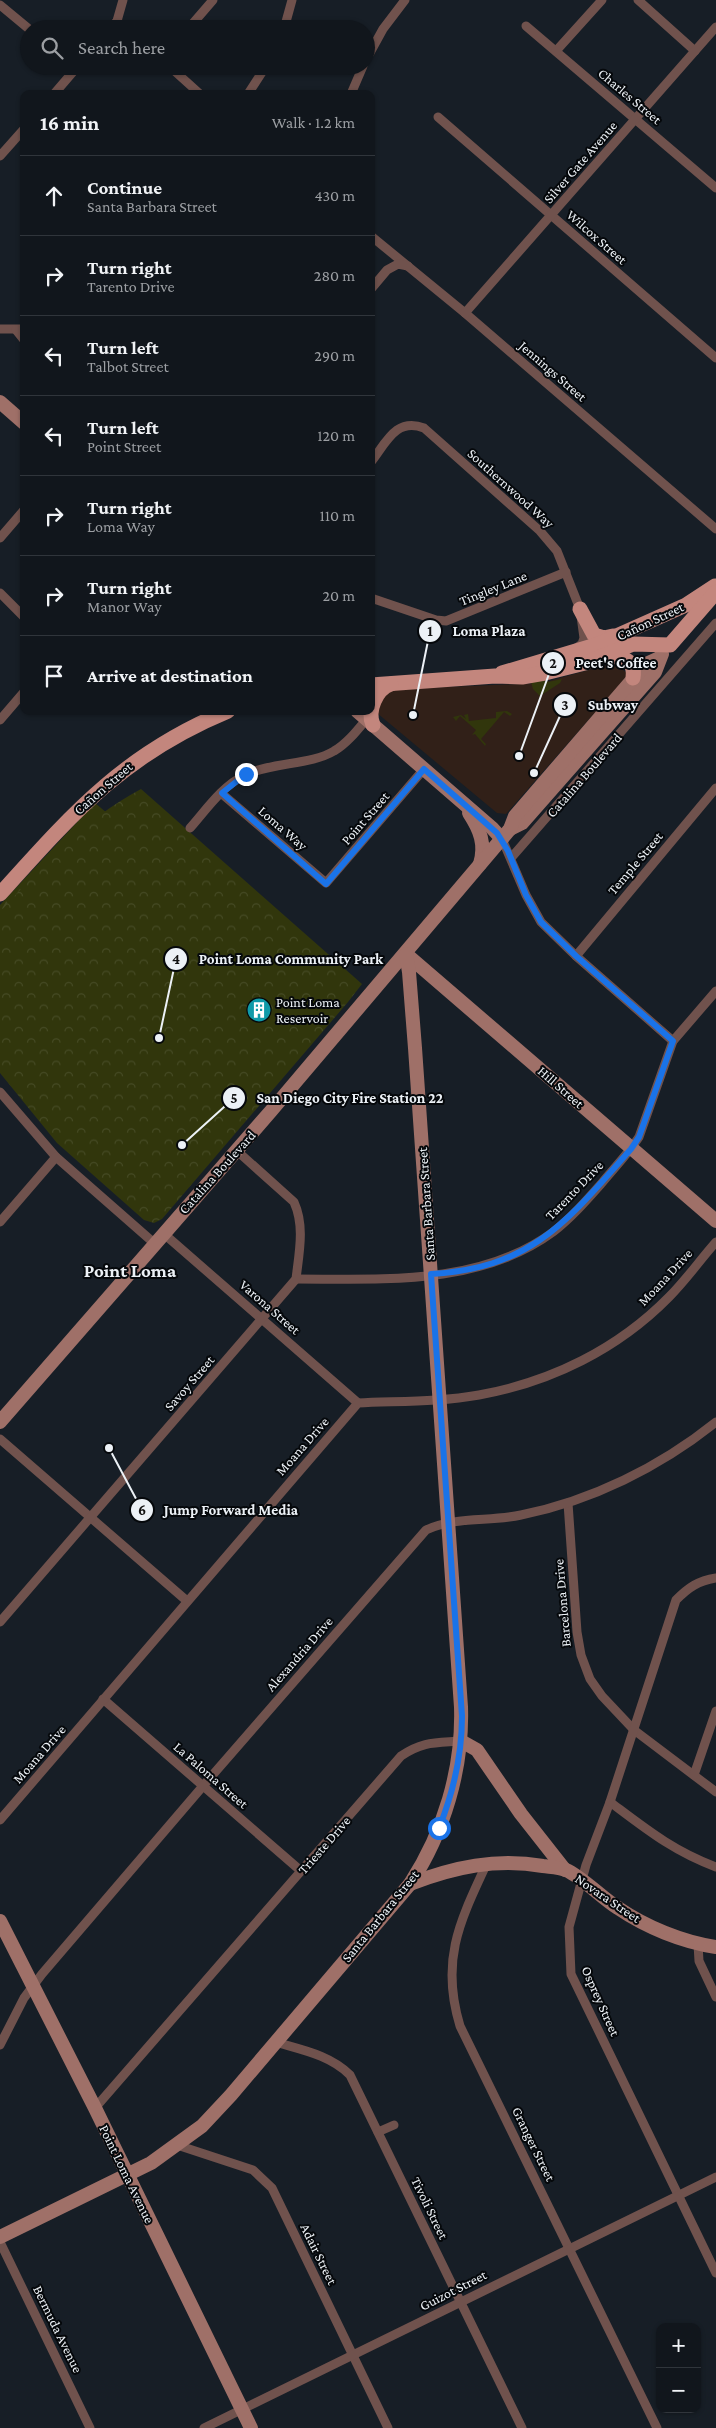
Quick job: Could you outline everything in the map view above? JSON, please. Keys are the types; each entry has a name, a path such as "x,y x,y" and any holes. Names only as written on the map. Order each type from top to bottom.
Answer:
{"main road":[{"name":"Cañon Street","path":"495,676 517,667 596,646 686,605 716,585"},
{"name":"Catalina Boulevard","path":"670,646 716,592"},
{"path":"580,609 594,635 604,638 622,634"},
{"name":"Cañon Street","path":"375,685 495,676 522,677 545,673 602,656 632,644 649,643 670,646"},
{"path":"602,656 619,656 628,660 633,668 633,678"},
{"path":"375,701 380,691 391,684"},
{"name":"Cañon Street","path":"0,894 77,810 126,767 180,732 219,715"}],"street":[{"path":"115,20 123,0"},
{"path":"196,20 213,0"},
{"path":"286,20 292,0"},
{"path":"375,44 383,29 405,0"},
{"path":"556,51 602,0"},
{"path":"638,0 695,51"},
{"path":"0,5 20,22"},
{"name":"Charles Street","path":"526,26 716,188"},
{"name":"Silver Gate Avenue","path":"465,313 716,27"},
{"path":"57,90 69,75"},
{"path":"179,75 196,90"},
{"path":"251,90 260,75"},
{"path":"353,90 359,75"},
{"name":"Wilcox Street","path":"438,117 716,358"},
{"path":"0,156 20,139"},
{"name":"Jennings Street","path":"375,239 465,313 716,529"},
{"path":"375,284 387,270 398,264 408,266"},
{"path":"0,329 20,329"},
{"path":"0,402 20,420"},
{"name":"Southernwood Way","path":"375,457 399,427 407,424 424,428 540,531 557,551 580,609 584,638 582,644 565,655"},
{"path":"0,538 20,515"},
{"name":"Tingley Lane","path":"375,599 436,620 446,621 566,572"},
{"path":"0,594 20,613"},
{"name":"Catalina Boulevard","path":"511,858 716,623"},
{"name":"Catalina Boulevard","path":"0,1422 406,954 506,834 515,816 633,678 646,664 659,658 670,646"},
{"name":"Catalina Boulevard","path":"506,834 522,823 655,672 659,658"},
{"path":"0,720 20,697"},
{"path":"190,828 237,779 256,770 329,754 342,744 367,717 462,801 506,834 511,858 526,895 541,922 576,956 673,1041"},
{"name":"Point Street","path":"326,884 424,769"},
{"name":"Temple Street","path":"576,956 716,788"},
{"name":"Loma Way","path":"222,793 326,884"},
{"path":"462,801 483,840 484,850 480,865"},
{"name":"Hill Street","path":"406,954 716,1221"},
{"name":"Santa Barbara Street","path":"0,2237 128,2176 177,2145 202,2126 410,1884 432,1845 444,1816 452,1788 461,1741 460,1687 410,985 406,954"},
{"name":"Tarento Drive","path":"296,1279 368,1279 431,1274 483,1266 520,1252 542,1240 564,1223 583,1204 631,1149 639,1137 673,1041 716,991"},
{"name":"Varona Street","path":"3,1094 56,1156 263,1319 358,1402"},
{"path":"236,1150 294,1202 299,1213 301,1227 296,1279"},
{"path":"0,1222 56,1156"},
{"name":"Moana Drive","path":"0,1820 358,1402 440,1399 478,1395 548,1376 583,1361 612,1343 648,1316 669,1296 716,1242"},
{"name":"Savoy Street","path":"0,1622 296,1279"},
{"name":"Alexandria Drive","path":"0,2045 32,1986 418,1537 436,1525 519,1516 568,1503 658,1463 716,1422"},
{"path":"0,1439 187,1601"},
{"name":"Barcelona Drive","path":"568,1503 577,1632 581,1655 590,1679 602,1696 634,1730 716,1792"},
{"name":"Osprey Street","path":"716,1578 700,1580 676,1600 569,1927 571,1974 716,2273"},
{"name":"La Paloma Street","path":"103,1699 301,1871"},
{"path":"694,1775 716,1711"},
{"path":"461,1741 477,1750 521,1814 566,1870"},
{"name":"Trieste Drive","path":"95,2108 401,1756 416,1746 434,1742 461,1741"},
{"path":"610,1802 671,1847 688,1857 716,1866"},
{"name":"Novara Street","path":"410,1884 449,1870 487,1863 520,1862 566,1870 618,1909 646,1924 698,1944 716,1947"},
{"name":"Granger Street","path":"487,1863 458,1932 453,1954 451,1974 455,2008 460,2026 657,2428"},
{"name":"Point Loma Avenue","path":"0,1921 95,2108 251,2428"},
{"path":"698,1944 699,1961 716,1997"},
{"name":"Tivoli Street","path":"275,2042 326,2058 340,2065 350,2075 522,2428"},
{"path":"378,2132 394,2125"},
{"name":"Adair Street","path":"177,2145 253,2170 272,2188 388,2428"},
{"name":"Guizot Street","path":"204,2428 716,2177"},
{"name":"Bermuda Avenue","path":"0,2242 90,2428"}],"shaded area":[{"path":"614,663 627,673 626,677 506,814 497,813 377,713 379,703 388,692 400,689 542,683"}],"green space":[{"path":"562,679 560,683 540,696 533,689 531,682 547,680 548,682"},
{"path":"507,711 512,714 510,716 504,712 481,739 486,744 485,746 475,734 472,735 476,730 460,716 456,721 453,717 461,715 466,719 464,715 468,714 469,721 496,718 496,712"},
{"path":"141,789 362,984 162,1219 154,1223 144,1220 57,1143 0,1073 0,912 32,877 82,829 120,801"},
{"path":"95,803 107,813 0,960 0,905"}],"place":[{"name":"Loma Plaza","path":"413,715"},
{"name":"Peet's Coffee","path":"519,756"},
{"name":"Subway","path":"534,773"},
{"name":"Point Loma Reservoir","path":"259,1010"},
{"name":"Point Loma Community Park","path":"159,1038"},
{"name":"San Diego City Fire Station 22","path":"182,1145"},
{"name":"Jump Forward Media","path":"109,1448"}],"district":[{"name":"Point Loma","path":"130,1270"}],"route":[{"path":"246,774 228,786 222,793 326,884 424,769 492,828 502,839 532,909 553,936 673,1041 639,1137 631,1149 564,1223 542,1240 502,1260 460,1271 431,1274 462,1716 461,1741 454,1780 448,1805 439,1828"}]}
